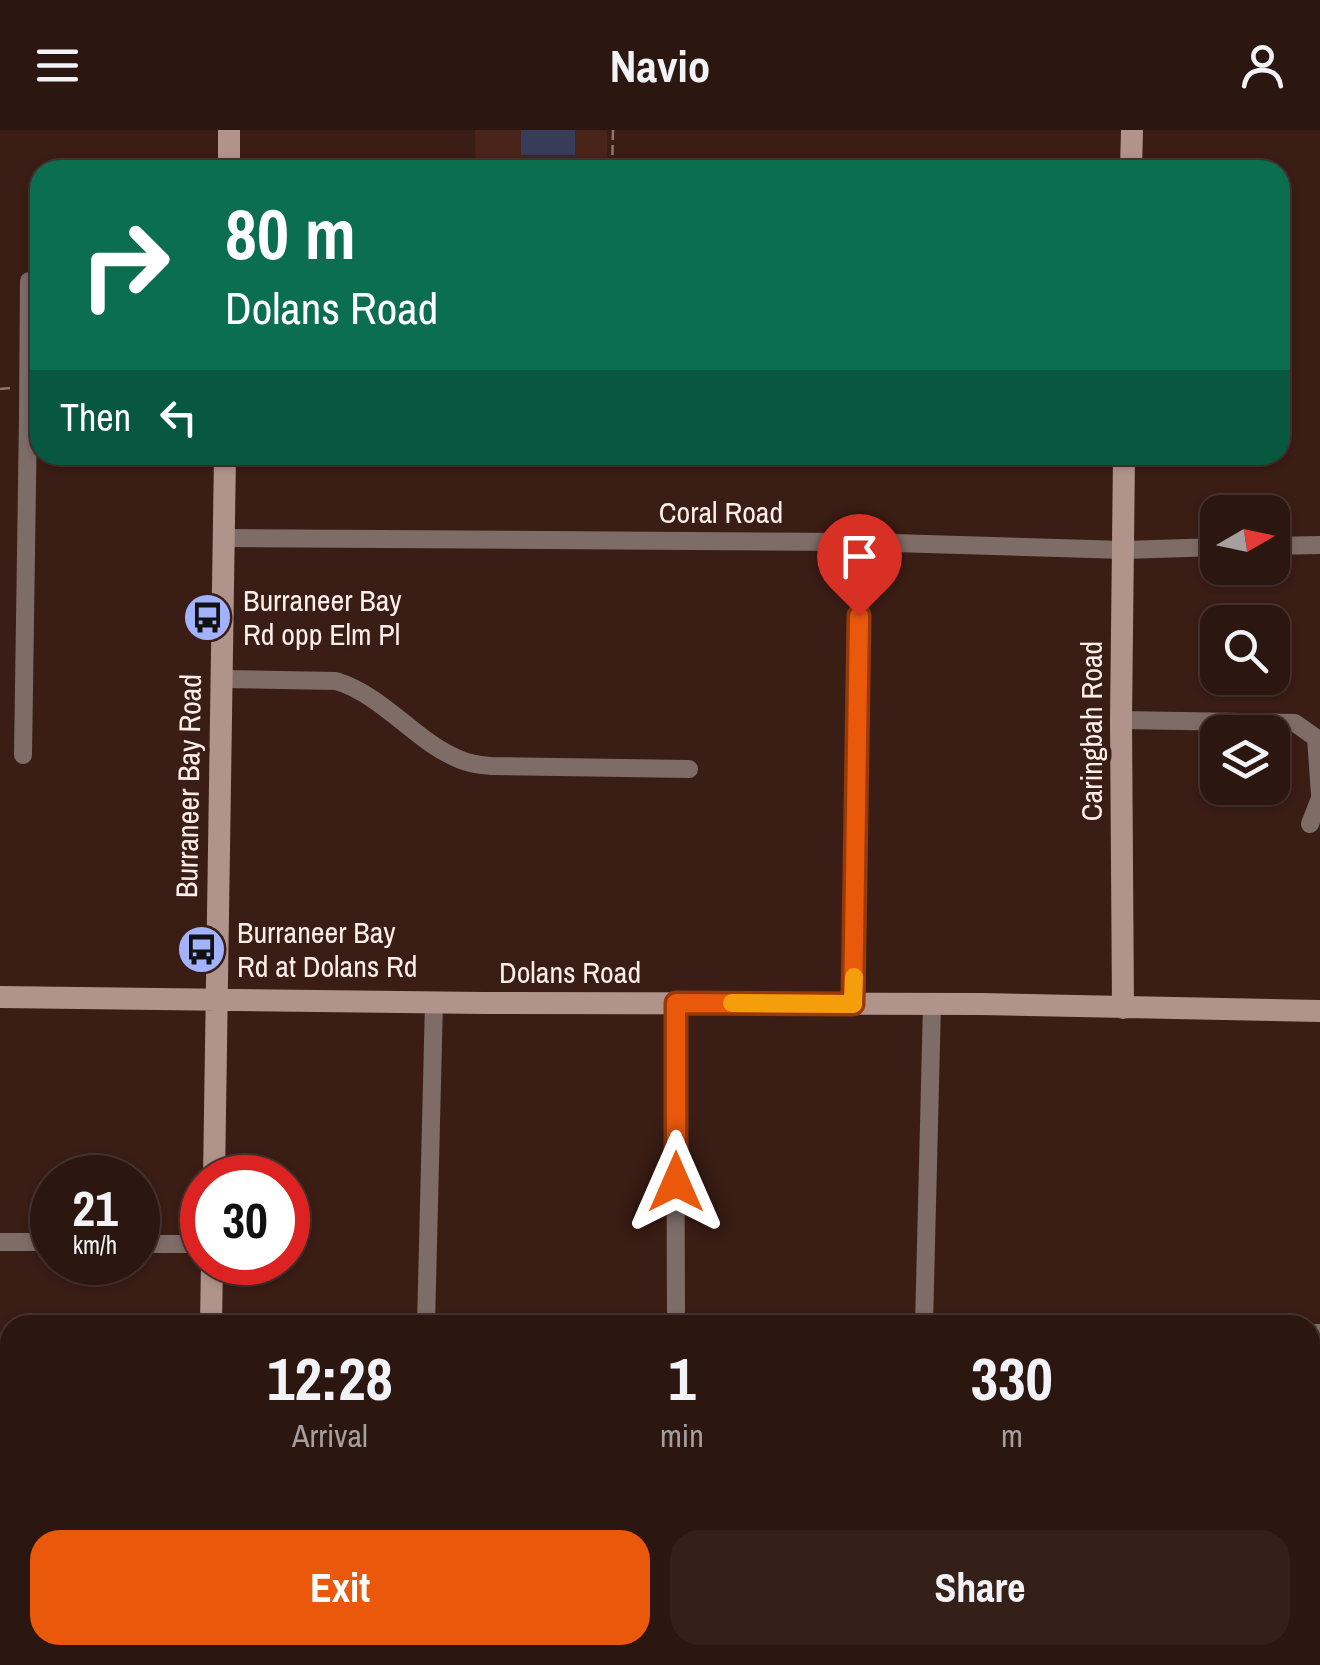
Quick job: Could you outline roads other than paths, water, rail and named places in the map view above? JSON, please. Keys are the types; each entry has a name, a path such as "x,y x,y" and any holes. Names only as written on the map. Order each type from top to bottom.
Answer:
{"street":[{"path":"229,130 229,160"},
{"path":"1131,160 1132,130"},
{"path":"29,281 30,308"},
{"path":"23,755 32,465"},
{"name":"Burraneer Bay Road","path":"214,1155 225,465"},
{"name":"Caringbah Road","path":"1123,1008 1124,465"},
{"name":"Coral Road","path":"224,538 1200,548"},
{"path":"853,1004 860,542"},
{"path":"1290,546 1320,545"},
{"path":"221,679 336,681 354,686 462,761 491,766 689,769"},
{"path":"1121,720 1295,724 1316,738 1320,796 1310,824"},
{"name":"Dolans Road","path":"0,997 1320,1010"},
{"path":"426,1315 434,1002"},
{"path":"676,1003 676,1315"},
{"path":"924,1315 932,1004"},
{"path":"0,1242 30,1242"},
{"path":"211,1315 212,1285"}],"place":[{"name":"Burraneer Bay Rd opp Elm Pl","path":"208,618"},
{"name":"Burraneer Bay Rd at Dolans Rd","path":"202,950"}]}
